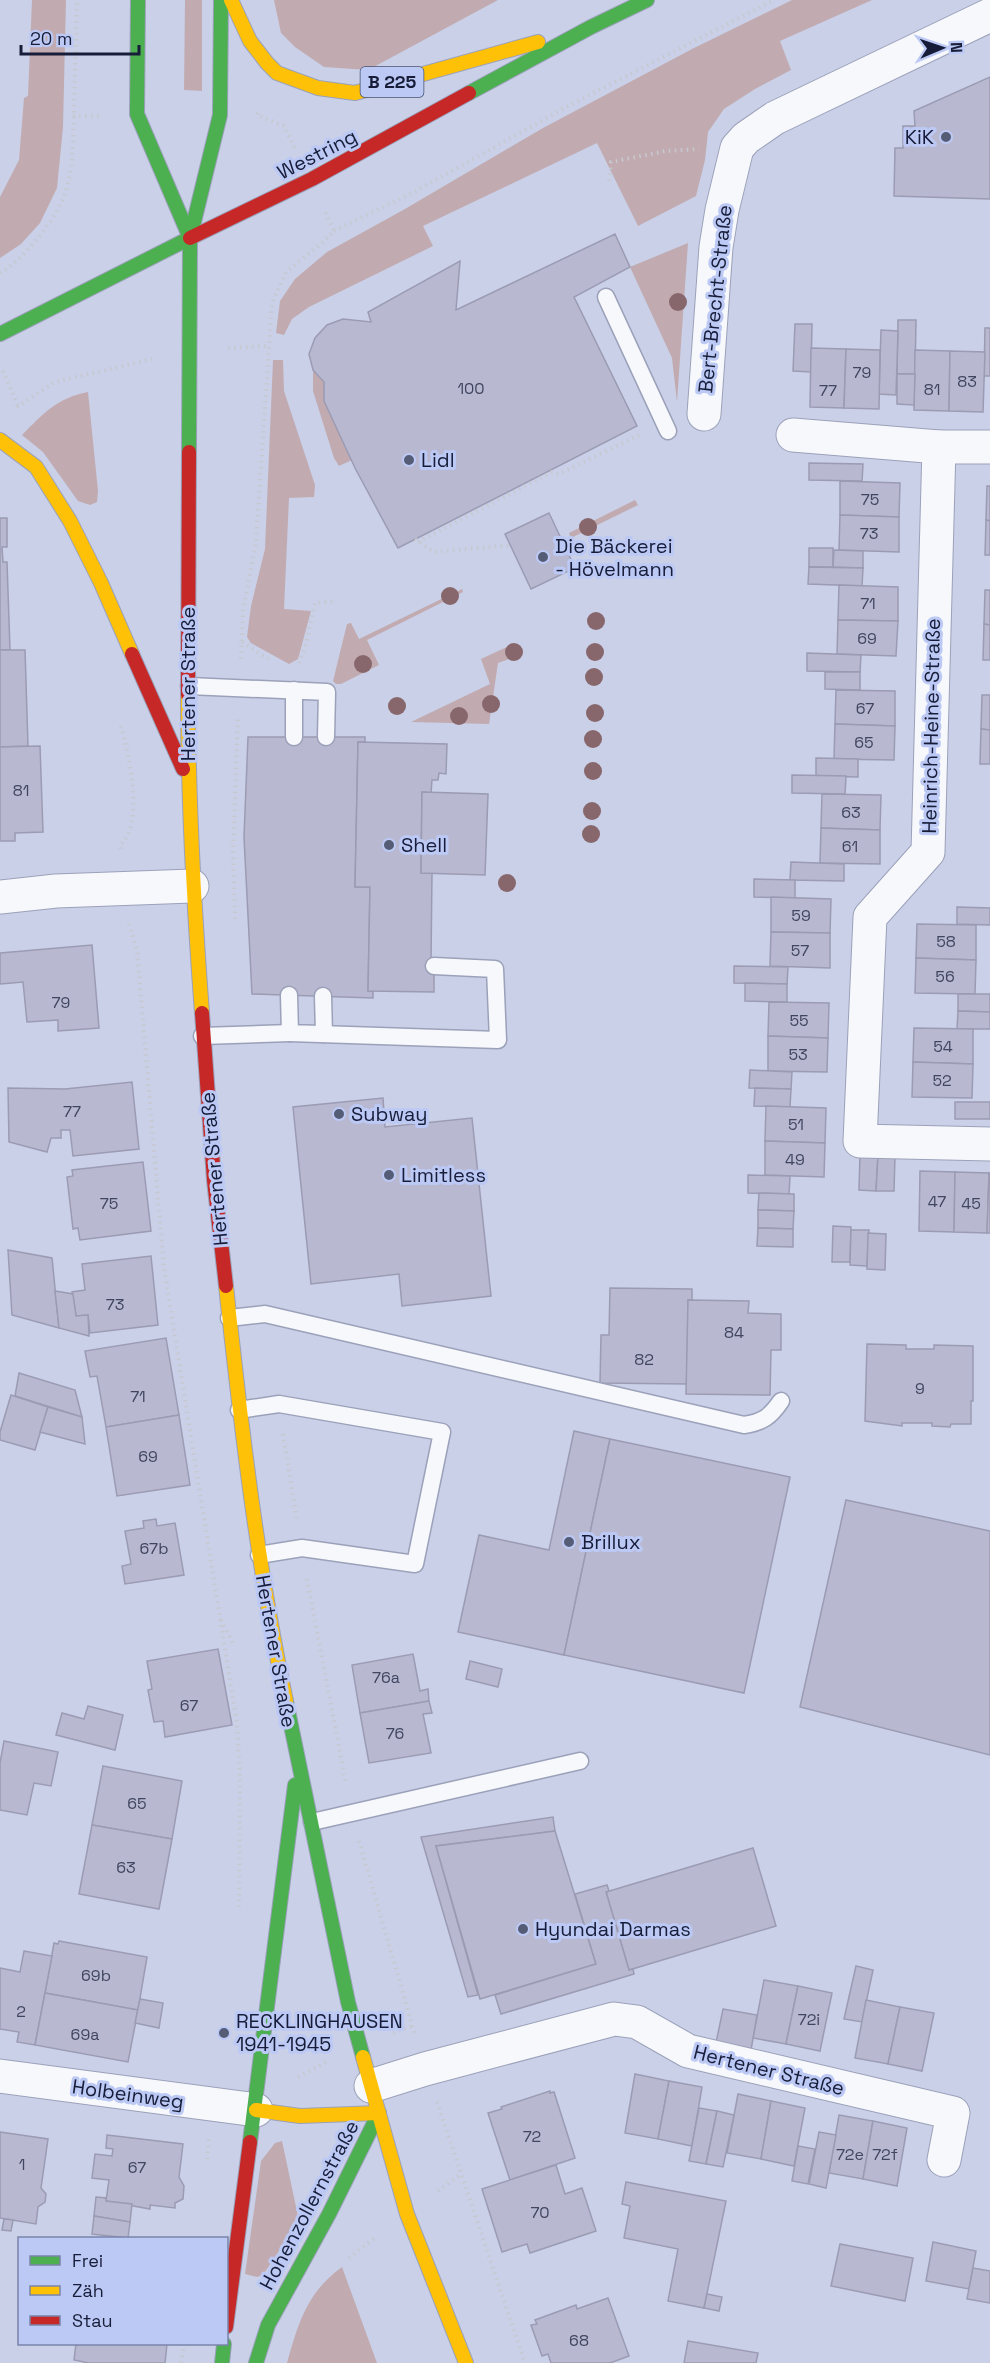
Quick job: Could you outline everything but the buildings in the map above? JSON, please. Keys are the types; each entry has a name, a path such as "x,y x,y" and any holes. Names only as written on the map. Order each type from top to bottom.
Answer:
{"main road":[{"name":"Hertener Straße","path":"138,0 137,114 190,238"},
{"name":"Hertener Straße","path":"221,0 220,116 190,238 189,350 188,780 192,886 214,1180 239,1410 259,1555 269,1620 298,1766 359,2044 407,2214 466,2363"},
{"name":"B 225","path":"231,0 250,42 277,73 318,88 355,93 591,27"},
{"name":"Westring","path":"0,334 333,169 591,27 647,0"},
{"path":"0,440 36,467 70,521 101,583 188,780"},
{"name":"Hohenzollernstraße","path":"228,2313 256,2110 259,2067 298,1766"},
{"name":"Hohenzollernstraße","path":"256,2110 300,2116 375,2099"},
{"name":"Hohenzollernstraße","path":"256,2363 268,2325 329,2214 375,2099"},
{"path":"222,2363 225,2345"}],"street":[{"name":"Bert-Brecht-Straße","path":"704,414 716,247 722,210 737,148 746,138 775,118 990,15"},
{"path":"793,435 939,447 990,447"},
{"name":"Heinrich-Heine-Straße","path":"939,447 928,852 870,917 860,1141 990,1144"},
{"path":"0,897 192,886"},
{"name":"Hertener Straße","path":"375,2099 425,2068 614,2019 637,2022 688,2051 953,2113 944,2160"},
{"name":"Holbeinweg","path":"0,2076 256,2110"}],"lane":[{"path":"606,297 668,431"},
{"path":"189,686 327,692 326,737"},
{"path":"294,690 294,737"},
{"path":"202,1036 290,1033 498,1040 495,969 434,966"},
{"path":"290,995 290,1033"},
{"path":"323,996 324,1034"},
{"path":"229,1318 265,1314 744,1425 771,1417 781,1401"},
{"path":"239,1410 279,1404 442,1432 415,1564 302,1548 259,1555"},
{"path":"312,1822 580,1761"}],"path":[{"path":"0,273 30,247 48,225 64,196 73,141 77,0"},
{"path":"334,231 414,192 568,106 774,0"},
{"path":"609,181 611,162 666,151 701,149"},
{"path":"0,363 18,406 55,382 189,350 269,346 256,542 243,610 241,641 234,851 235,920"},
{"path":"415,539 434,552 511,545"},
{"path":"291,668 302,658 315,603 335,601"},
{"path":"241,641 270,660"},
{"path":"119,719 133,788 129,831 127,839 120,845 130,929 137,950 164,1268 237,1724 240,1776 239,1908"},
{"path":"279,1404 302,1548 365,1869 425,2068 525,2363"},
{"path":"259,2067 281,2072 291,2081 359,2044 412,2026"},
{"path":"181,2363 184,2345"}],"shaded area":[{"path":"32,0 66,0 63,127 57,188 40,223 21,244 0,258 0,197 19,160 24,98 28,96"},
{"path":"185,0 202,0 202,91 184,90"},
{"path":"274,0 498,0 368,70 324,67 295,47 281,33"},
{"path":"792,0 872,0 780,41 791,70 724,109 708,132 705,160 696,196 638,226 597,143 423,226 433,246 309,307 292,319 284,335 276,333 280,301 295,279 327,252 543,128 694,48"},
{"path":"688,243 677,402 672,358 630,267"},
{"path":"273,360 283,360 284,391 315,485 314,497 289,498 284,609 311,611 298,659 289,664 251,643 247,637 251,606 265,549"},
{"path":"313,370 324,382 324,401 352,460 339,466 334,458 313,391"},
{"path":"88,392 98,491 97,502 90,505 78,501 43,452 22,435 59,402"},
{"path":"635,500 638,505 571,538 569,533"},
{"path":"462,589 463,592 367,640 379,665 341,684 333,681 347,624 351,623 359,639"},
{"path":"513,644 523,654 498,663 489,724 411,722 490,684 481,659"},
{"path":"282,2141 299,2221 263,2275 257,2277 245,2274 261,2161 275,2143"},
{"path":"342,2267 377,2363 287,2363 300,2322 312,2298 320,2287"}],"traffic: fast":[{"path":"138,0 137,114 190,238"},
{"path":"190,238 220,115 221,0"},
{"path":"469,93 591,27 647,0"},
{"path":"0,334 190,238 189,452"},
{"path":"286,1701 348,2002 363,2057"},
{"path":"250,2142 295,1785"},
{"path":"256,2363 268,2325 329,2214 379,2113"},
{"path":"222,2363 224,2345"}],"traffic: slow":[{"path":"231,0 250,41 267,63 277,73 318,88 355,93 538,42"},
{"path":"0,440 36,467 70,521 101,583 132,654"},
{"path":"188,695 192,854 202,1013"},
{"path":"226,1286 258,1546 286,1701"},
{"path":"363,2057 407,2214 466,2363"},
{"path":"256,2110 300,2116 379,2113"}],"traffic: jam":[{"path":"190,238 312,179 469,93"},
{"path":"188,695 189,452"},
{"path":"132,654 183,769"},
{"path":"202,1013 214,1180 226,1286"},
{"path":"228,2312 250,2142"}],"place":[{"name":"KiK","path":"946,137"},
{"name":"Lidl","path":"409,460"},
{"name":"Die Bäckerei - Hövelmann","path":"543,557"},
{"name":"Shell","path":"389,845"},
{"name":"Subway","path":"339,1114"},
{"name":"Limitless","path":"389,1175"},
{"name":"Brillux","path":"569,1542"},
{"name":"Hyundai Darmas","path":"523,1929"},
{"name":"RECKLINGHAUSEN 1941-1945","path":"224,2033"}]}
